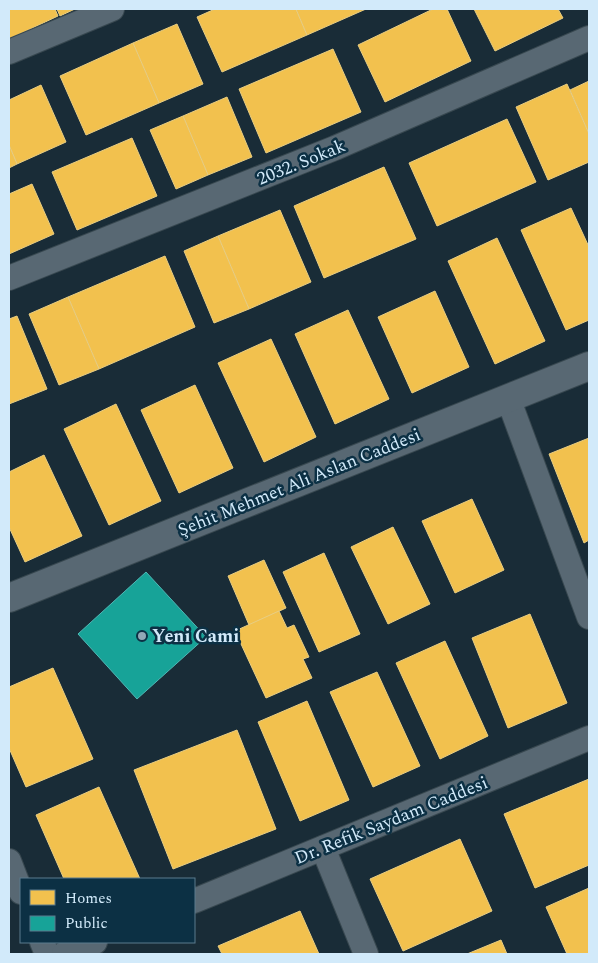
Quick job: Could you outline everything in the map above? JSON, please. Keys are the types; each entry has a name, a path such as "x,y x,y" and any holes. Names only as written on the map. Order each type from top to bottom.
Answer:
{"street":[{"path":"9,52 112,9"},
{"name":"2032. Sokak","path":"9,278 335,148 589,38"},
{"name":"Şehit Mehmet Ali Aslan Caddesi","path":"9,598 589,366"},
{"path":"508,398 589,617"},
{"name":"Dr. Refik Saydam Caddesi","path":"195,901 589,738"},
{"path":"323,848 366,954"},
{"path":"9,861 20,889"},
{"path":"64,954 92,943"}],"building: Homes":[{"path":"9,9 55,9 58,16 9,39"},
{"path":"57,9 75,9 60,16"},
{"path":"215,9 296,9 307,35 222,72 197,17"},
{"path":"296,9 366,9 307,35"},
{"path":"433,9 447,9 471,61 385,102 358,45"},
{"path":"474,9 558,9 563,18 495,51"},
{"path":"177,24 203,84 159,103 133,43"},
{"path":"133,43 159,103 86,135 60,76"},
{"path":"333,49 361,112 266,153 239,89"},
{"path":"589,81 589,134 570,90"},
{"path":"567,84 589,134 589,162 548,180 516,107"},
{"path":"41,85 66,142 17,164 9,145 9,100"},
{"path":"227,97 252,157 208,175 183,116"},
{"path":"183,116 208,175 176,189 150,130"},
{"path":"507,119 536,182 437,226 409,163"},
{"path":"132,138 157,196 77,230 52,172"},
{"path":"9,145 17,164 9,168"},
{"path":"384,167 416,239 324,278 294,206"},
{"path":"32,184 54,234 9,254 9,194"},
{"path":"571,208 589,247 589,320 566,330 521,230"},
{"path":"280,210 311,282 249,309 218,236"},
{"path":"218,236 249,309 214,323 184,251"},
{"path":"497,238 545,341 495,364 448,261"},
{"path":"165,256 195,327 99,369 68,297"},
{"path":"435,291 469,367 412,393 378,317"},
{"path":"68,297 99,369 59,385 29,314"},
{"path":"348,310 389,399 335,424 295,334"},
{"path":"17,316 47,389 9,404 9,319"},
{"path":"271,339 316,437 264,462 218,363"},
{"path":"195,385 233,468 179,493 141,410"},
{"path":"116,404 161,501 109,525 64,429"},
{"path":"589,438 589,540 584,543 549,454"},
{"path":"44,455 82,536 25,562 9,527 9,472"},
{"path":"472,499 504,570 455,593 422,521"},
{"path":"393,527 430,604 388,624 351,547"},
{"path":"324,553 360,634 319,652 283,572"},
{"path":"264,560 286,608 249,625 228,576"},
{"path":"279,611 287,628 294,625 309,657 303,659 312,678 266,698 235,631"},
{"path":"530,614 567,703 508,728 472,638"},
{"path":"445,641 488,736 440,759 396,663"},
{"path":"53,668 93,759 26,787 9,748 9,687"},
{"path":"377,672 420,766 373,787 330,692"},
{"path":"307,701 349,800 300,821 258,722"},
{"path":"237,730 276,829 173,869 134,770"},
{"path":"589,779 589,865 535,888 504,814"},
{"path":"99,787 140,878 64,878 36,815"},
{"path":"460,839 492,911 403,951 370,879"},
{"path":"589,888 589,954 567,954 546,907"},
{"path":"300,911 319,954 222,954 218,946"},
{"path":"501,940 507,954 467,954"}],"building: Public":[{"name":"Yeni Cami","path":"146,572 206,637 137,699 78,634"}],"place":[{"name":"Yeni Cami","path":"142,636"}]}
